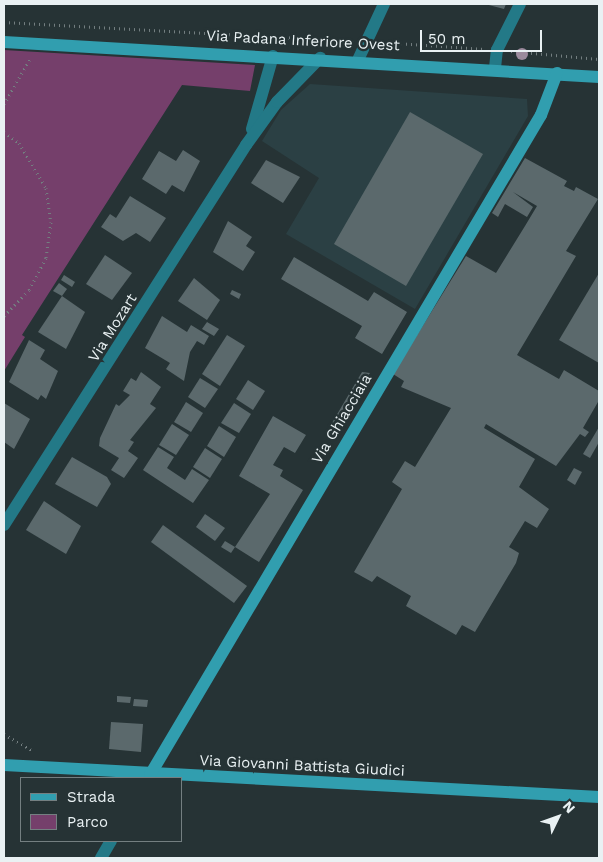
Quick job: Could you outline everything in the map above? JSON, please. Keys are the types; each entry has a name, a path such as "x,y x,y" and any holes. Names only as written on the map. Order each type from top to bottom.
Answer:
{"street":[{"path":"358,60 384,4"},
{"path":"495,68 497,50 520,4"},
{"name":"Via Padana Inferiore Ovest","path":"4,42 495,68 599,77"},
{"name":"Via Mozart","path":"246,145 273,56"},
{"name":"Via Mozart","path":"4,525 246,145 277,102 320,58"},
{"name":"Via Ghiacciaia","path":"149,777 541,115 557,73"},
{"name":"Via Giovanni Battista Giudici","path":"4,765 149,777"},
{"name":"Via Giovanni Battista Giudici","path":"182,778 599,797"},
{"path":"101,858 110,842"}],"path":[{"path":"4,22 497,50 599,59"},
{"path":"4,104 39,44"},
{"path":"4,132 19,143 46,188 51,222 46,258 29,290 4,316"}],"shaded area":[{"path":"310,84 527,99 528,116 415,309 286,234 319,178 262,141 281,110"}],"green space":[{"path":"4,50 255,65 250,91 182,85 22,335 25,337 4,371"}],"building":[{"path":"485,4 506,4 504,9"},
{"path":"410,112 483,154 406,286 334,244"},
{"path":"183,150 200,161 184,192 172,185 166,194 142,179 159,151 176,161"},
{"path":"525,158 567,181 564,186 574,191 576,187 598,199 566,251 576,256 517,355 559,379 564,370 599,391 598,402 583,428 589,432 585,437 580,434 556,466 486,424 484,428 535,459 519,487 549,509 537,528 525,521 509,547 519,553 516,563 475,632 462,625 456,635 406,606 411,596 377,576 372,582 354,572 402,489 392,482 405,461 415,467 451,408 401,387 404,381 393,374 466,256 496,273 525,226 537,206 513,192 533,207 527,217 505,204 498,217 492,213"},
{"path":"266,160 300,177 283,203 251,183"},
{"path":"130,196 166,218 150,242 136,233 123,241 101,227 110,214 116,218"},
{"path":"228,221 252,237 246,246 255,252 243,271 213,252"},
{"path":"105,255 132,273 112,300 86,284"},
{"path":"294,257 368,301 374,292 407,312 382,354 355,338 362,326 281,279"},
{"path":"599,273 599,363 559,340"},
{"path":"64,275 75,282 72,287 61,280"},
{"path":"194,278 220,300 207,320 178,301"},
{"path":"59,283 67,289 62,296 53,291"},
{"path":"232,290 241,294 239,299 230,294"},
{"path":"62,296 85,312 66,349 38,332"},
{"path":"162,316 187,332 191,325 209,336 204,345 197,341 190,352 184,381 166,369 170,363 145,348"},
{"path":"207,322 219,329 214,336 202,329"},
{"path":"227,335 245,346 220,386 202,374"},
{"path":"29,340 45,350 40,359 58,371 46,399 41,395 38,400 9,382"},
{"path":"141,372 161,387 150,404 156,408 130,440 134,442 128,451 138,458 124,478 111,470 119,458 99,446 100,438 116,404 119,406 130,395 123,391 131,378 136,381"},
{"path":"362,372 370,373 335,431 329,428"},
{"path":"200,378 218,389 205,408 188,397"},
{"path":"248,380 265,391 253,410 236,399"},
{"path":"186,402 203,413 191,432 174,422"},
{"path":"4,403 30,419 14,449 4,442"},
{"path":"234,403 251,414 239,433 221,423"},
{"path":"273,416 306,435 295,453 284,447 273,465 283,470 280,476 303,490 259,562 235,547 270,494 239,476"},
{"path":"172,424 189,435 176,455 159,445"},
{"path":"219,426 236,437 224,457 207,446"},
{"path":"599,427 599,442 590,458 583,454"},
{"path":"158,447 174,457 167,468 185,480 192,469 209,480 193,503 143,470"},
{"path":"205,448 222,459 210,478 193,467"},
{"path":"72,457 107,477 111,484 97,507 55,484"},
{"path":"574,468 582,472 575,485 567,480"},
{"path":"44,501 81,526 66,554 26,530"},
{"path":"205,514 225,528 215,541 196,527"},
{"path":"163,525 247,586 234,603 151,542"},
{"path":"225,541 235,547 231,553 221,547"},
{"path":"117,696 131,697 130,703 117,702"},
{"path":"134,699 148,700 147,707 133,706"},
{"path":"111,722 143,724 141,752 109,749"}]}
